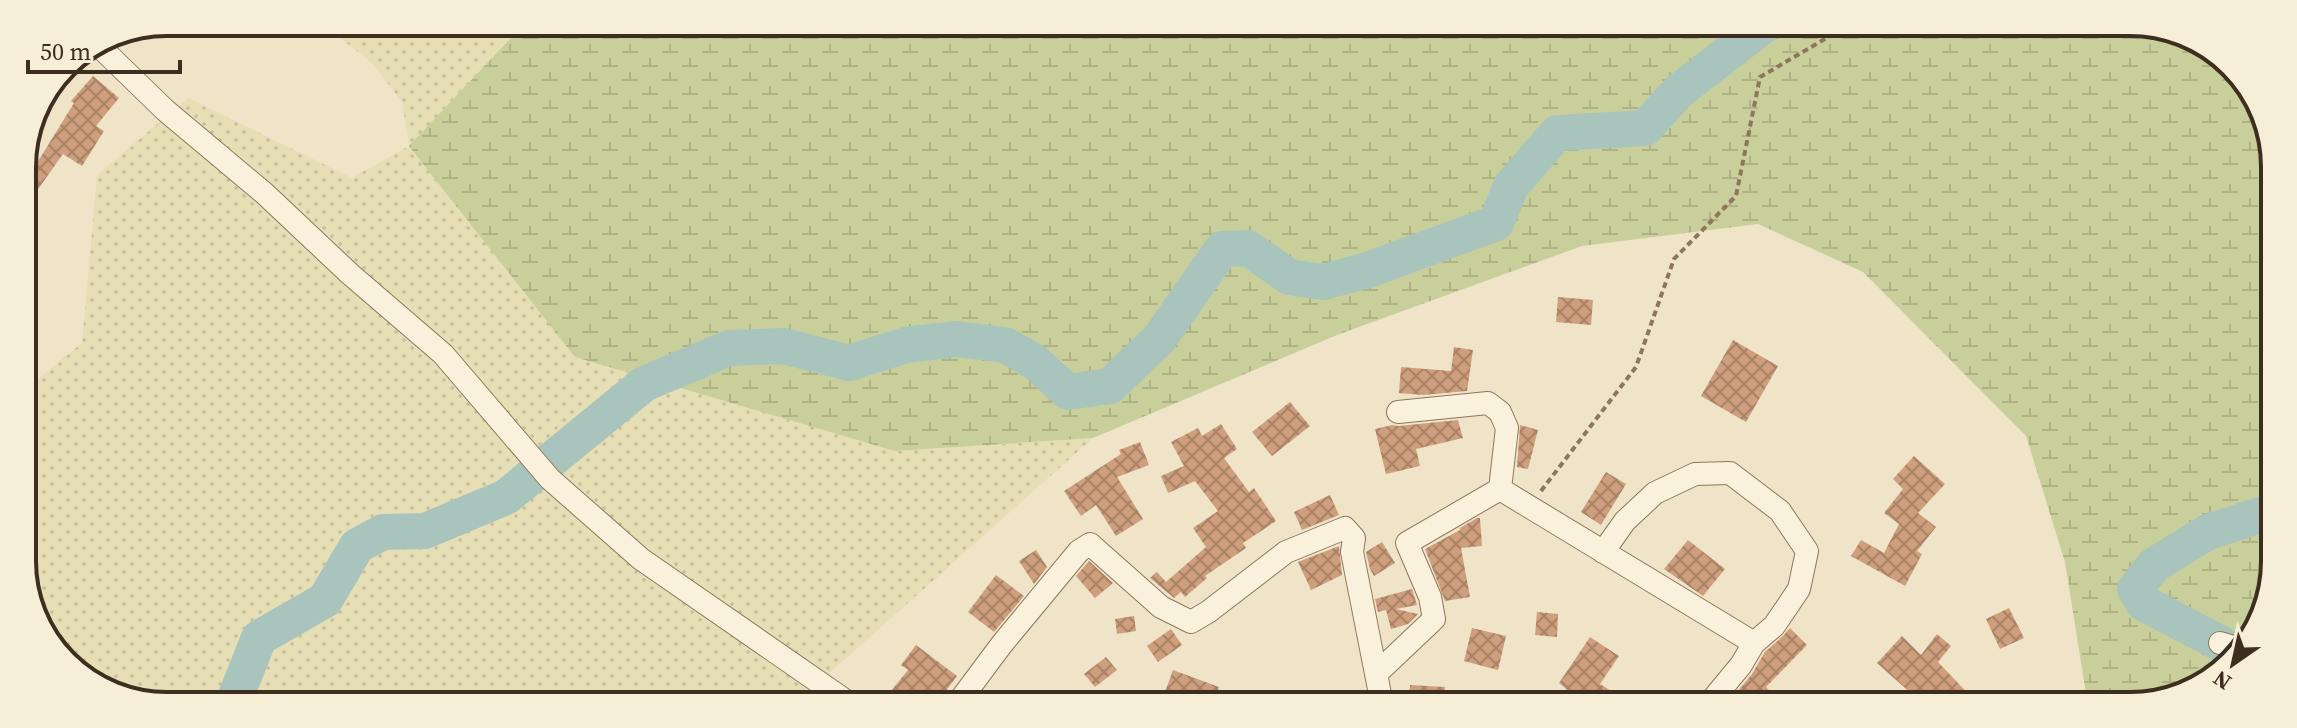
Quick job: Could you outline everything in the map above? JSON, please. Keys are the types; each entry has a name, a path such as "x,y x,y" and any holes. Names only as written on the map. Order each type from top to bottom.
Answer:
{"street":[{"path":"106,52 165,110 264,193 350,274 443,354 550,479 641,559 833,692"},
{"path":"1398,412 1488,403 1500,412 1507,428 1500,489"},
{"path":"1603,552 1625,521 1655,493 1695,474 1730,473 1780,511 1807,551 1799,589 1774,626 1754,643 1719,692"},
{"path":"1500,489 1754,643"},
{"path":"1376,674 1434,619 1430,597 1407,543 1500,489"},
{"path":"966,692 1079,551 1090,544 1161,607 1191,622 1286,552 1345,528 1354,538 1352,552 1380,692"}],"path":[{"path":"1529,507 1636,367 1674,259 1736,196 1760,77 1830,36"}],"shaded area":[{"path":"338,36 513,36 409,147 895,451 1093,438 808,692 167,692 133,688 117,682 87,665 63,641 43,603 36,561 36,380 82,343 97,175 188,98 352,178 409,146 402,102 373,64"}],"green space":[{"path":"513,36 2147,37 2180,46 2223,74 2243,102 2258,142 2261,167 2260,578 2257,595 2244,624 2193,624 2193,675 2180,682 2138,692 2086,692 2065,562 2026,436 1863,272 1758,224 1582,246 1337,335 1093,438 895,451 575,357 409,146"}],"building":[{"path":"93,76 119,98 96,126 104,131 82,166 63,154 36,192 36,162 74,103 71,101"},
{"path":"1558,297 1593,300 1591,325 1556,322"},
{"path":"1733,340 1778,366 1746,422 1701,396"},
{"path":"1454,347 1473,350 1467,391 1423,395 1399,393 1401,367 1451,371"},
{"path":"1290,402 1310,426 1272,456 1252,432"},
{"path":"1458,420 1463,438 1416,449 1420,466 1386,474 1375,429"},
{"path":"1221,424 1237,449 1224,458 1249,492 1254,488 1276,521 1243,543 1246,548 1205,576 1207,578 1185,597 1181,592 1174,598 1150,578 1157,572 1166,582 1206,547 1193,528 1218,511 1195,481 1168,493 1161,476 1184,466 1171,442 1198,428 1202,436"},
{"path":"1520,425 1538,430 1528,469 1517,467"},
{"path":"1140,442 1149,465 1117,477 1143,519 1116,536 1096,505 1081,516 1064,491 1121,454 1119,450"},
{"path":"1914,456 1945,484 1918,513 1936,527 1917,551 1922,554 1905,586 1851,556 1861,540 1884,553 1899,524 1884,513 1903,489 1893,479"},
{"path":"1606,472 1626,484 1601,525 1581,512"},
{"path":"1330,495 1339,515 1302,530 1294,512"},
{"path":"1480,518 1482,546 1461,548 1470,597 1445,601 1425,549"},
{"path":"1688,540 1725,569 1703,596 1664,569"},
{"path":"1382,542 1395,563 1374,576 1366,552"},
{"path":"1339,546 1342,575 1311,590 1298,562"},
{"path":"1036,550 1047,567 1034,584 1019,561"},
{"path":"1089,561 1113,583 1095,598 1076,576"},
{"path":"996,575 1024,596 994,632 968,612"},
{"path":"1412,589 1417,605 1396,609 1418,614 1408,624 1391,629 1386,610 1378,612 1375,599"},
{"path":"2009,608 2024,638 2000,649 1986,619"},
{"path":"1537,612 1558,614 1557,637 1535,635"},
{"path":"1134,616 1136,631 1117,634 1115,619"},
{"path":"1472,628 1506,636 1498,670 1464,661"},
{"path":"1790,628 1807,645 1766,687 1771,692 1737,692 1765,652"},
{"path":"1171,629 1182,645 1158,662 1147,646"},
{"path":"1937,634 1951,646 1938,662 1967,692 1909,692 1877,663 1902,636 1921,655"},
{"path":"1590,637 1619,656 1600,684 1613,692 1570,692 1559,683"},
{"path":"916,645 957,676 945,692 890,692 908,670 901,665"},
{"path":"1106,657 1117,670 1095,687 1084,674"},
{"path":"1173,670 1219,687 1217,692 1165,692"},
{"path":"1410,685 1445,687 1445,692 1410,692"}],"waterway":[{"path":"238,692 259,638 325,600 357,546 383,532 425,531 506,497 644,384 729,348 784,346 849,363 906,345 957,339 1005,345 1035,362 1068,392 1110,386 1159,339 1222,249 1248,248 1289,277 1323,282 1368,270 1496,223 1511,186 1557,133 1645,128 1679,91 1750,36"},
{"path":"2193,629 2143,603 2135,589 2154,565 2208,532 2261,515"}]}
